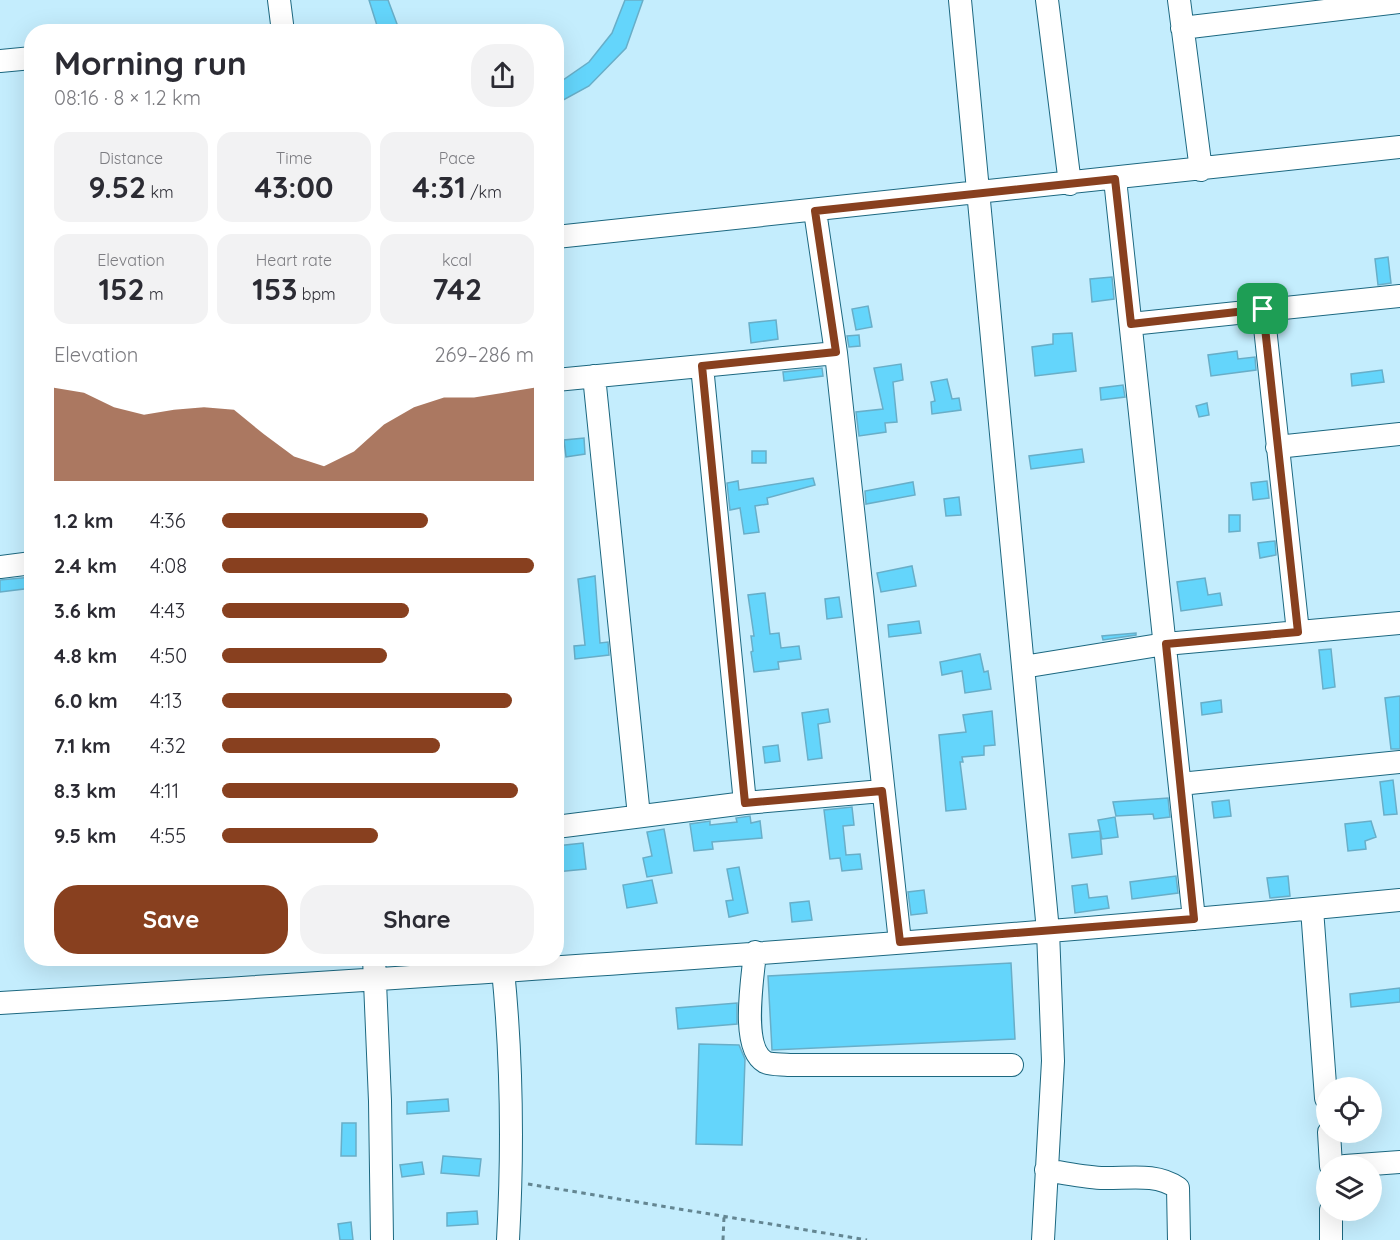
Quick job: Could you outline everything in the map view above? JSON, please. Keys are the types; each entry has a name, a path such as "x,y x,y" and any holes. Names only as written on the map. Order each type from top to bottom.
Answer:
{"street":[{"path":"279,0 282,24"},
{"path":"960,0 1048,931 1053,1060 1043,1240"},
{"path":"1047,0 1070,184"},
{"path":"1179,0 1201,170"},
{"path":"1182,28 1400,2"},
{"path":"0,61 24,59"},
{"path":"564,236 978,194 1400,147"},
{"path":"1115,179 1194,919"},
{"path":"815,211 836,352 900,942"},
{"path":"1131,324 1400,296"},
{"path":"1263,309 1298,632"},
{"path":"564,379 836,352"},
{"path":"702,366 745,803"},
{"path":"594,376 639,816"},
{"path":"1277,447 1400,434"},
{"path":"0,567 24,564"},
{"path":"1023,666 1166,644 1400,623"},
{"path":"1180,784 1400,762"},
{"path":"564,826 745,803 882,791"},
{"path":"564,963 1048,931 1400,900"},
{"path":"1312,909 1324,1077"},
{"path":"755,952 750,1031 753,1048 765,1062 789,1065 1012,1065"},
{"path":"0,1003 375,969 515,966 509,1025 511,1181 508,1240"},
{"path":"375,969 382,1240"},
{"path":"1382,1163 1400,1162"},
{"path":"1046,1170 1100,1178 1147,1177 1169,1182 1178,1188 1179,1240"},
{"path":"1331,1221 1331,1240"}],"path":[{"path":"511,1181 867,1240"},
{"path":"723,1240 724,1216"}],"building":[{"path":"369,0 388,0 397,24 376,24"},
{"path":"625,0 643,0 626,48 589,86 564,100 564,79 589,62 612,33"},
{"path":"1388,257 1391,283 1378,285 1375,259"},
{"path":"1112,277 1114,299 1092,302 1090,279"},
{"path":"868,306 872,327 856,330 852,309"},
{"path":"776,320 778,339 751,343 749,323"},
{"path":"1072,333 1076,371 1035,376 1032,347 1053,344 1053,334"},
{"path":"859,335 860,346 849,347 847,336"},
{"path":"1237,351 1238,359 1255,357 1256,370 1211,376 1208,355"},
{"path":"901,364 903,380 893,382 897,422 885,423 886,432 859,436 856,412 883,409 874,368"},
{"path":"822,368 823,376 784,381 783,372"},
{"path":"1382,370 1384,382 1352,386 1351,374"},
{"path":"947,379 952,399 959,398 961,410 932,414 931,402 935,401 931,382"},
{"path":"1123,385 1125,397 1101,400 1100,388"},
{"path":"1207,403 1209,415 1199,417 1196,406"},
{"path":"584,438 585,454 566,457 564,440"},
{"path":"1082,449 1084,462 1031,469 1029,456"},
{"path":"752,451 766,451 766,463 752,463"},
{"path":"813,478 815,485 767,498 768,504 755,506 759,532 744,534 740,508 730,510 727,483 738,481 739,490"},
{"path":"1267,481 1269,498 1253,500 1251,483"},
{"path":"913,482 915,495 866,504 865,491"},
{"path":"959,497 961,515 946,516 944,499"},
{"path":"1229,515 1240,515 1240,531 1229,532"},
{"path":"1275,541 1276,555 1260,558 1258,543"},
{"path":"912,566 916,586 881,592 877,573"},
{"path":"595,576 600,643 608,642 609,655 575,659 574,646 585,645 578,579"},
{"path":"24,578 24,589 0,592 0,580"},
{"path":"1205,578 1208,595 1220,593 1222,605 1181,611 1177,582"},
{"path":"765,593 770,634 779,633 781,648 799,646 801,659 778,662 779,669 754,672 751,636 754,636 748,595"},
{"path":"839,597 842,617 827,619 825,599"},
{"path":"919,621 921,633 889,637 888,625"},
{"path":"1136,633 1136,635 1103,640 1102,636"},
{"path":"1331,649 1335,687 1323,689 1319,650"},
{"path":"980,654 984,672 988,671 991,689 965,693 962,671 942,675 940,662"},
{"path":"1400,696 1400,749 1391,749 1385,698"},
{"path":"1221,700 1222,712 1202,715 1201,703"},
{"path":"828,709 830,722 818,724 822,758 808,760 802,713"},
{"path":"992,711 995,745 984,746 984,755 962,757 963,762 960,762 966,809 946,811 939,735 966,732 963,715"},
{"path":"778,745 780,761 765,763 763,747"},
{"path":"1393,780 1397,814 1384,815 1380,782"},
{"path":"1168,798 1170,817 1154,819 1153,814 1116,816 1113,802"},
{"path":"1229,800 1231,816 1214,818 1212,802"},
{"path":"852,807 854,825 843,826 846,855 860,854 862,869 842,871 840,858 830,859 824,810"},
{"path":"750,816 751,823 760,821 762,838 712,842 713,849 694,851 690,824 710,821 710,825 737,822 736,818"},
{"path":"1115,817 1118,837 1102,839 1098,820"},
{"path":"1371,821 1376,837 1365,841 1366,849 1348,851 1345,824"},
{"path":"664,829 672,873 647,877 643,858 652,856 647,832"},
{"path":"1100,831 1102,854 1072,858 1069,834"},
{"path":"583,843 586,869 564,871 564,845"},
{"path":"739,867 748,913 729,917 726,901 733,900 727,869"},
{"path":"1176,876 1178,893 1132,899 1130,882"},
{"path":"1288,876 1290,896 1270,898 1267,878"},
{"path":"652,880 657,903 627,908 623,885"},
{"path":"1087,884 1089,898 1107,896 1109,908 1075,913 1072,886"},
{"path":"924,890 927,913 911,915 908,892"},
{"path":"809,901 812,920 792,922 790,903"},
{"path":"1011,963 1015,1039 772,1050 768,976"},
{"path":"1400,988 1400,1002 1351,1007 1350,994"},
{"path":"737,1003 737,1024 678,1029 676,1008"},
{"path":"699,1044 739,1045 745,1059 742,1145 696,1144"},
{"path":"448,1099 449,1111 407,1114 407,1102"},
{"path":"342,1123 356,1123 356,1156 341,1156"},
{"path":"443,1156 481,1159 479,1176 441,1173"},
{"path":"422,1162 424,1174 402,1177 400,1165"},
{"path":"477,1211 478,1224 447,1226 447,1213"},
{"path":"351,1222 353,1240 340,1240 338,1224"}],"route":[{"path":"1115,179 1131,324 1263,309 1298,632 1166,644 1194,919 900,942 882,791 745,803 702,366 836,352 815,211 1115,179"}]}
